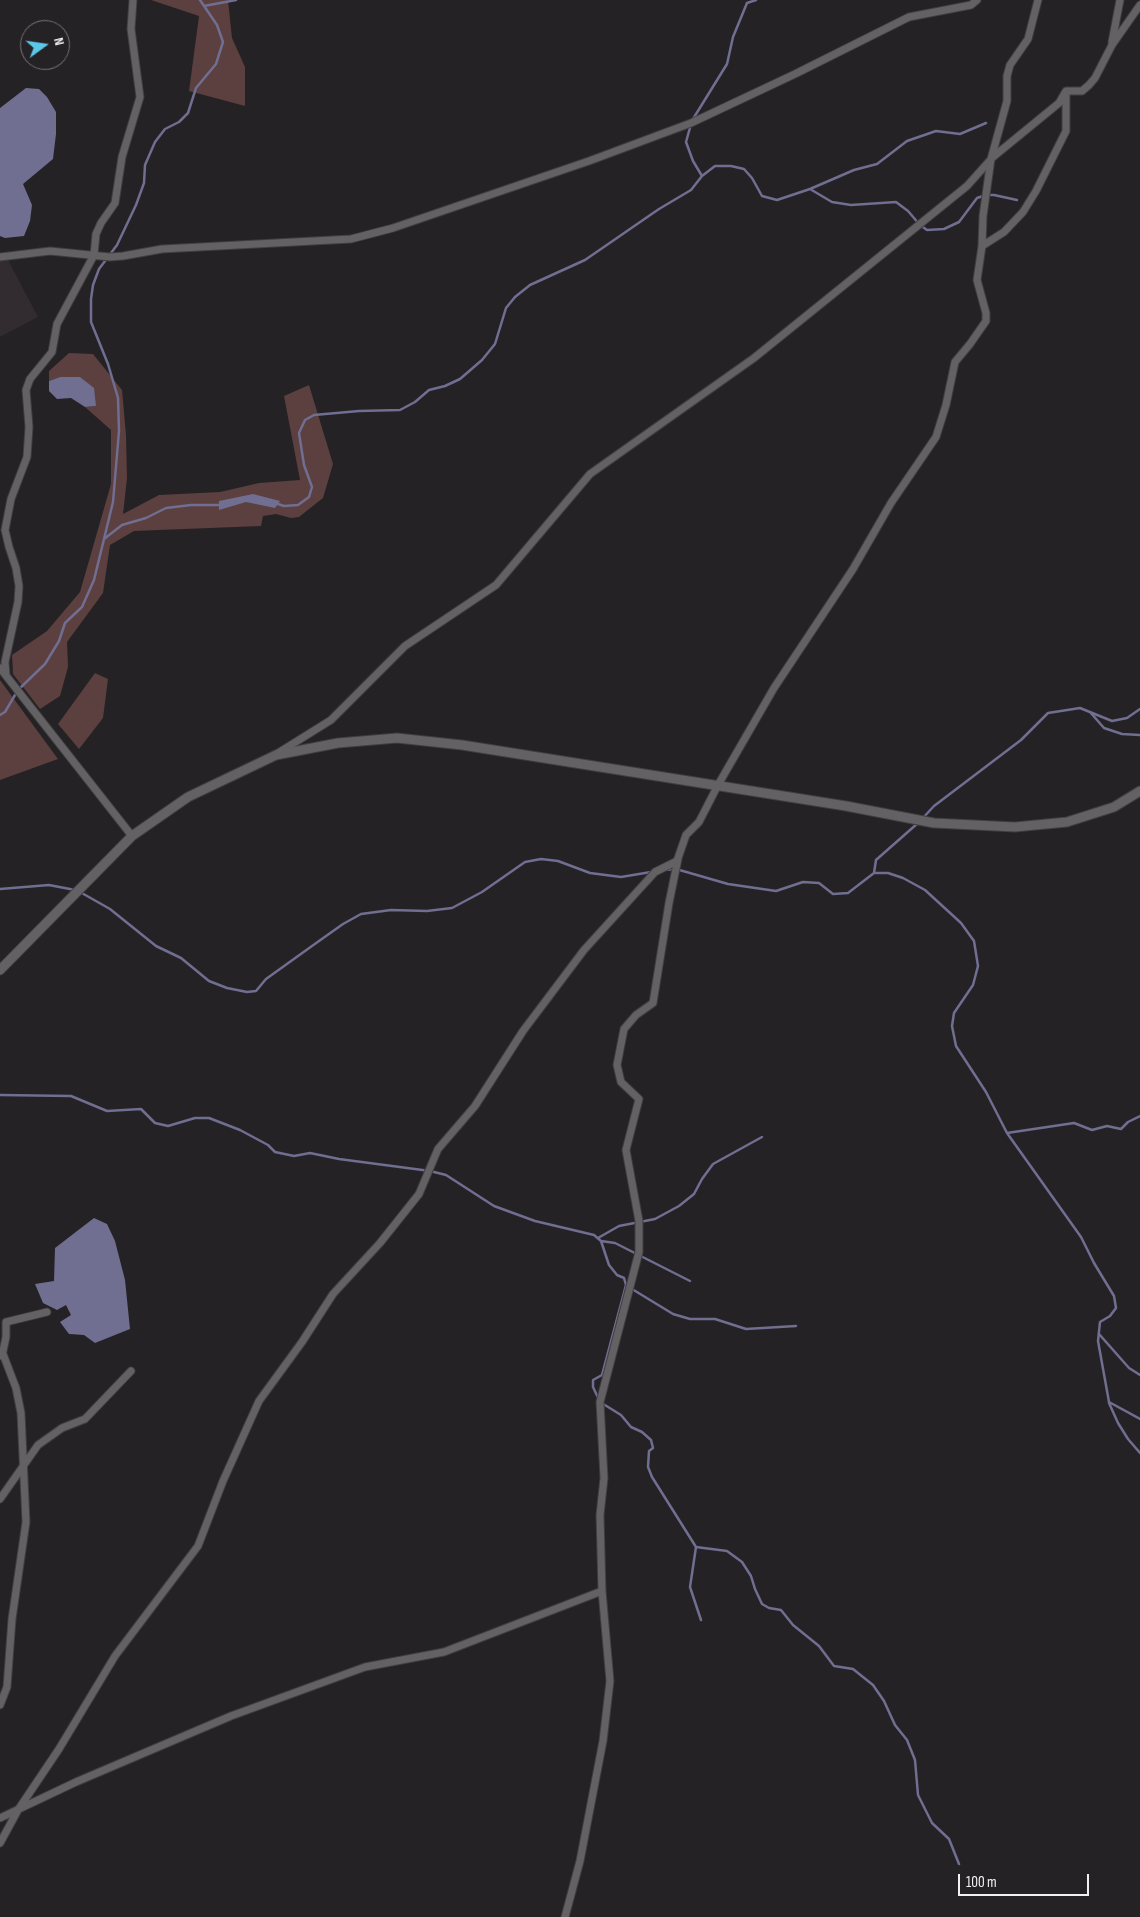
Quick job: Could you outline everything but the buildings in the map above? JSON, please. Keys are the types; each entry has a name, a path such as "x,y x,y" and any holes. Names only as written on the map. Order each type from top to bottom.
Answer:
{"street":[{"path":"6,675 5,662 18,602 19,586 5,530 10,499 27,457 29,427 26,390 30,379 52,352 57,324 94,255 96,234 101,222 115,203 122,157 140,97 130,29 133,0"},
{"path":"0,257 50,251 123,256 162,249 351,240 393,228 589,161 691,123 909,17 971,5 977,0"},
{"path":"565,1917 580,1861 603,1741 610,1681 602,1591 600,1514 604,1478 600,1402 639,1252 639,1222 626,1150 639,1099 621,1082 617,1065 624,1030 636,1015 653,1003 669,903 678,858 686,835 699,822 774,688 853,570 890,503 936,437 946,405 955,362 986,321 986,313 977,280 991,159 1005,109 1007,76 1010,64 1028,39 1038,0"},
{"path":"1112,45 1120,0"},
{"path":"1066,91 1082,91 1089,85 1095,78 1112,45 1140,5"},
{"path":"0,970 132,836 188,797 276,755 331,720 406,646 496,585 590,474 754,358 960,192 991,159 1059,103 1066,91"},
{"path":"982,246 1004,232 1023,212 1036,191 1066,131 1066,91"},
{"path":"0,668 132,836"},
{"path":"276,755 338,743 398,738 462,744 846,806 934,823 1015,827 1067,822 1114,807 1140,791"},
{"path":"0,1842 18,1810 59,1749 115,1656 198,1546 223,1482 259,1401 302,1342 333,1294 380,1243 419,1194 438,1149 474,1106 523,1031 584,950 655,872 677,861 678,858"},
{"path":"0,1705 7,1687 12,1619 26,1522 21,1413 16,1388 2,1356 3,1322 47,1312"},
{"path":"0,1499 38,1445 62,1428 85,1418 131,1371"},
{"path":"0,1818 76,1782 231,1716 365,1667 444,1652 602,1591"}],"shaded area":[{"path":"151,0 228,0 232,38 245,67 245,106 189,91 199,16"},
{"path":"5,254 38,317 0,337 0,255"},
{"path":"69,353 93,354 122,390 127,478 123,514 159,495 220,492 259,483 300,480 284,396 309,385 333,464 323,498 299,517 291,518 276,514 263,516 261,526 134,531 110,545 103,593 67,642 68,667 60,696 40,709 13,674 12,655 47,631 80,592 111,484 111,430 85,407 96,406 60,377 49,381 49,371"},
{"path":"95,673 108,679 103,718 79,749 58,724"},
{"path":"0,680 58,759 0,780"}],"water":[{"path":"26,88 39,89 47,97 56,112 53,159 23,184 32,205 30,221 24,236 5,238 0,236 0,108"},
{"path":"60,377 80,377 94,388 96,406 85,407 71,398 57,399 49,391 49,381"},
{"path":"253,494 280,501 275,508 246,502 219,510 219,501"},
{"path":"94,1218 107,1224 115,1241 125,1280 130,1329 95,1343 84,1335 69,1334 60,1322 71,1315 66,1305 57,1310 43,1303 35,1284 54,1281 55,1248"}],"waterway":[{"path":"0,715 5,712 18,690 45,664 59,641 65,623 82,607 94,580 113,502 119,431 118,398 108,364 91,322 93,285 99,269 117,245 136,205 144,183 145,165 155,142 165,129 179,122 188,113 196,88 216,64 223,42 217,25 200,0"},
{"path":"204,6 236,0"},
{"path":"693,119 727,64 733,37 747,3 756,0"},
{"path":"810,189 854,170 877,164 907,141 936,131 960,134 986,123"},
{"path":"691,124 686,142 693,161 702,176"},
{"path":"278,504 284,506 298,505 309,497 312,487 304,465 299,433 305,420 314,415 400,410 415,402 429,390 445,386 460,379 482,360 495,344 506,308 515,297 530,285 585,260 659,209 691,190 702,176 715,166 731,166 744,169 752,178 762,196 777,200 810,189 832,202 851,205 896,202 927,230 944,229 959,222 977,198 994,195 1017,200"},
{"path":"104,539 122,525 146,518 166,508 191,505 219,505"},
{"path":"922,819 934,806 1021,740 1048,713 1080,708 1112,721 1127,718 1140,709"},
{"path":"1090,712 1104,728 1122,734 1140,735"},
{"path":"874,873 876,860 918,823"},
{"path":"80,892 110,909 156,946 181,958 209,981 227,988 247,992 256,991 266,979 343,924 361,914 391,910 427,911 452,908 482,892 525,862 541,859 558,861 590,873 621,877 651,872"},
{"path":"664,870 676,869 728,884 776,891 803,882 819,883 833,894 848,893 874,873 888,873 903,878 925,890 961,923 974,941 978,966 973,985 954,1013 952,1026 956,1046 986,1092 1007,1133 1081,1237 1114,1296 1116,1308 1110,1316 1100,1322 1098,1341 1109,1402 1140,1419"},
{"path":"0,889 49,885 75,890"},
{"path":"0,1095 71,1096 107,1111 141,1109 155,1123 168,1126 195,1118 209,1118 240,1130 268,1145 275,1152 294,1156 310,1153 446,1175 494,1206 535,1221 594,1235 601,1241 609,1265 617,1275 624,1278 626,1285 602,1375 593,1380 593,1387 600,1402 621,1415 631,1427 642,1432 651,1440 653,1448 649,1451 648,1467 652,1477 696,1547 727,1551 742,1562 751,1576 762,1604 769,1608 781,1610 793,1625 819,1646 834,1666 853,1669 873,1685 884,1701 895,1725 907,1740 915,1760 918,1795 932,1823 949,1839 959,1864"},
{"path":"1007,1133 1074,1123 1092,1130 1107,1126 1121,1129 1128,1122 1140,1116"},
{"path":"598,1238 619,1226 655,1219 679,1206 694,1194 713,1164 762,1137"},
{"path":"601,1241 615,1243 690,1281"},
{"path":"632,1289 673,1314 690,1319 715,1319 746,1329 796,1326"},
{"path":"1099,1334 1129,1368 1140,1375"},
{"path":"1109,1403 1118,1423 1140,1453"},
{"path":"696,1547 690,1587 701,1620"}]}
